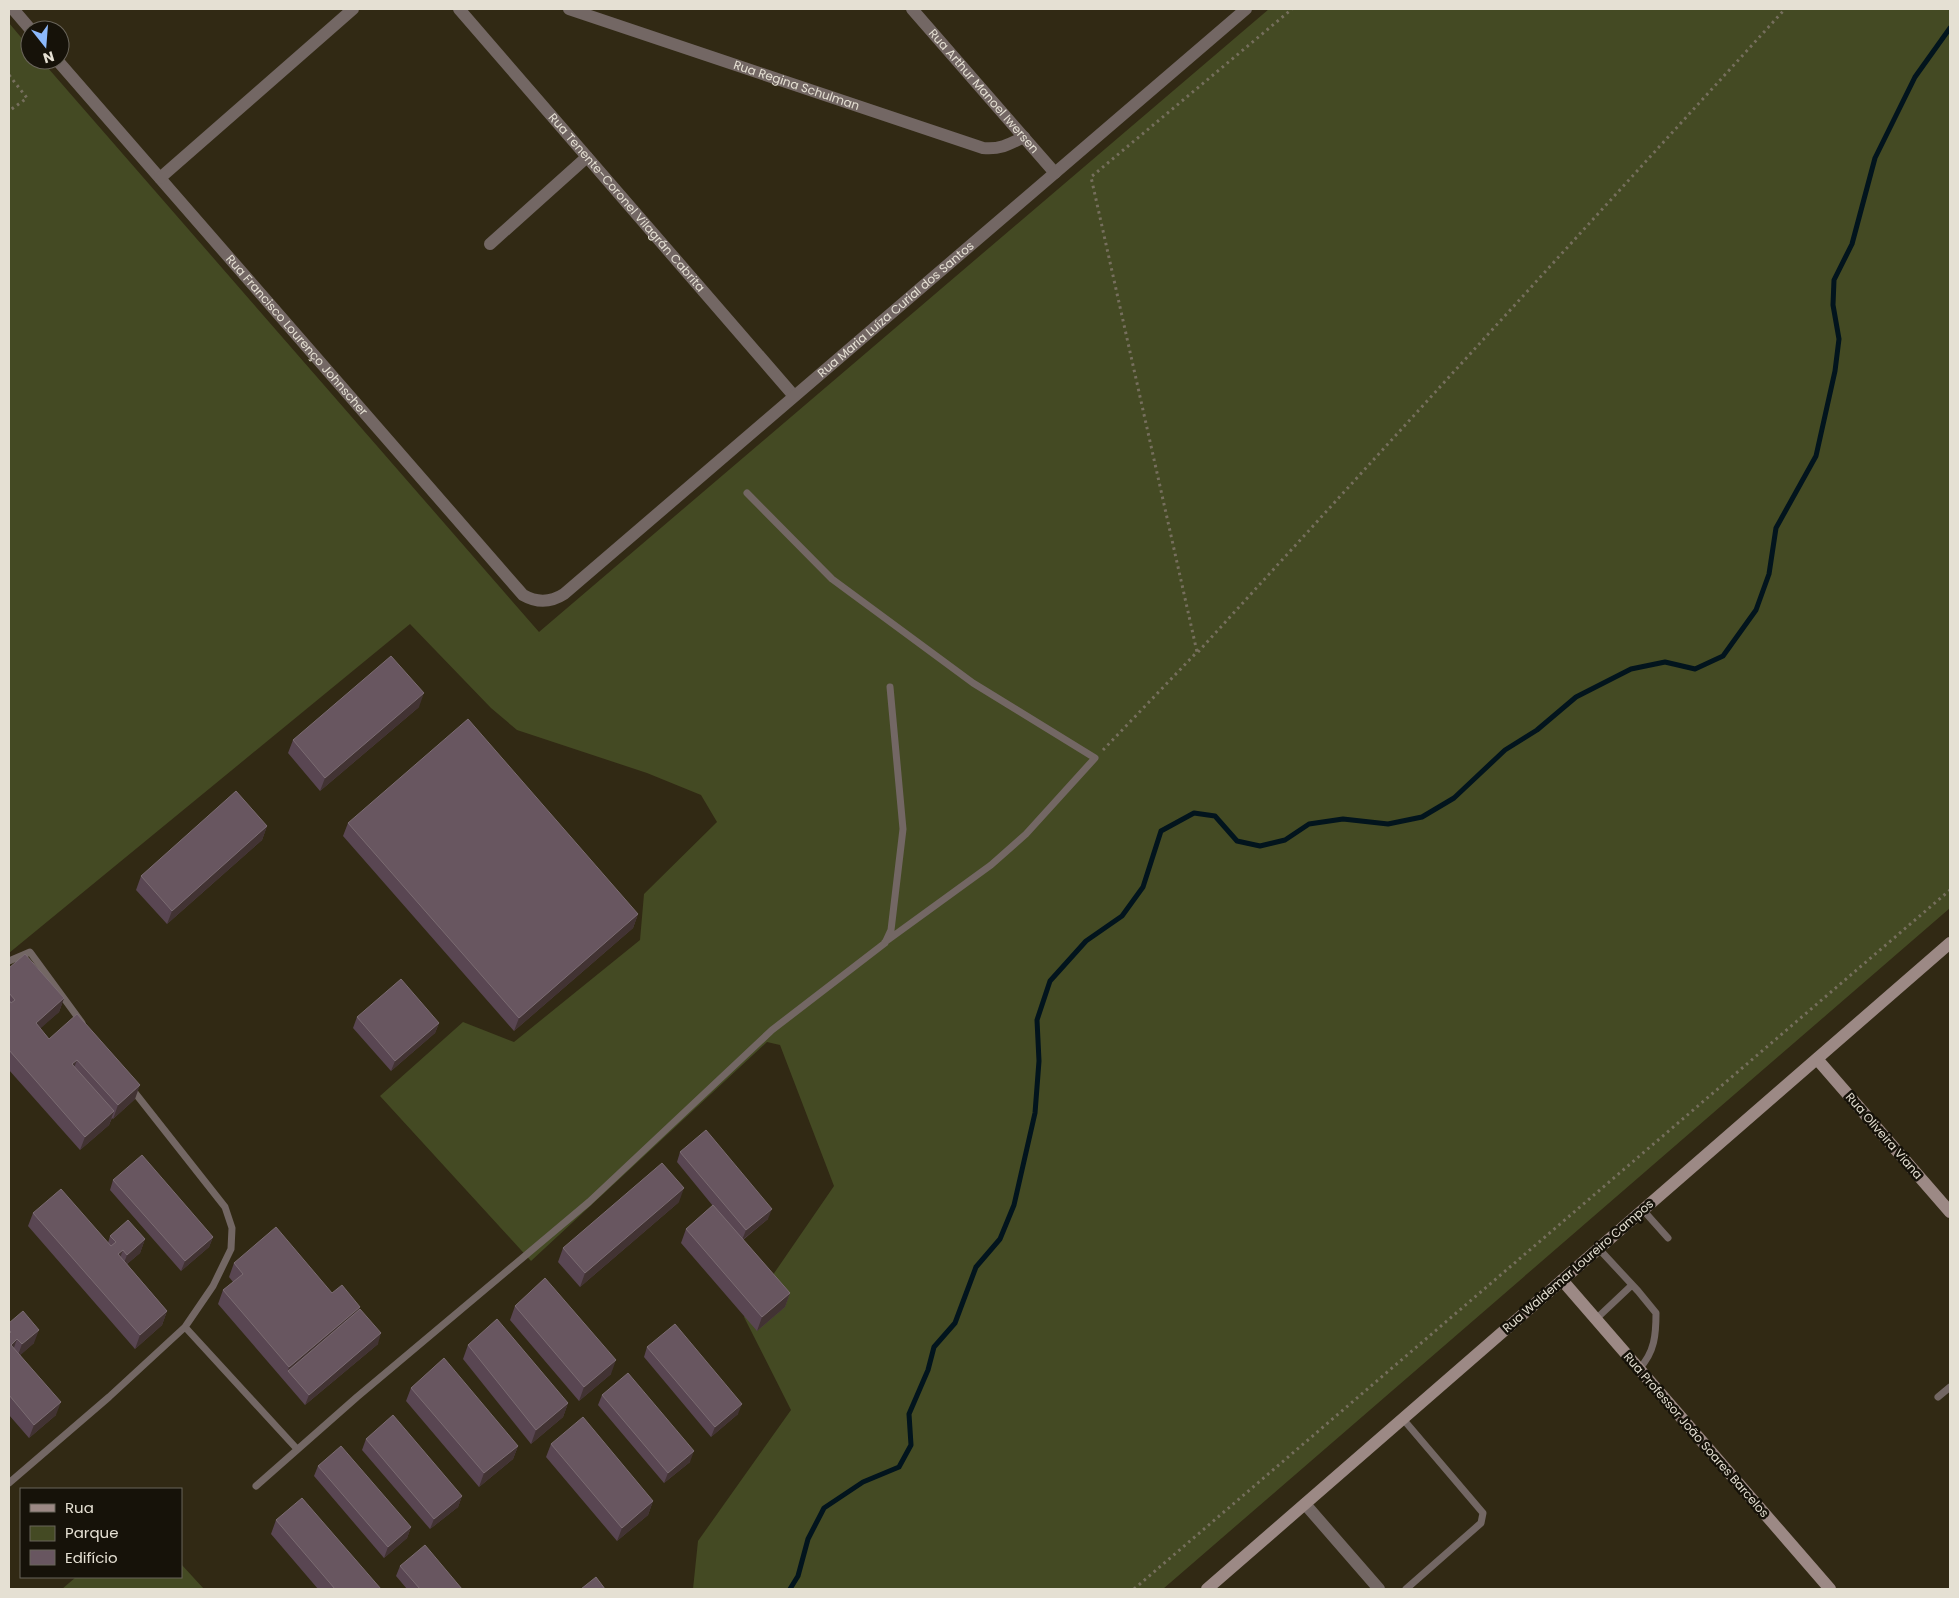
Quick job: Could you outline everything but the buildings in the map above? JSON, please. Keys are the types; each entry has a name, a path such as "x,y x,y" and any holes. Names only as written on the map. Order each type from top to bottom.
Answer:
{"main road":[{"name":"Rua Waldemar Loureiro Campos","path":"1207,1589 1950,943"},
{"name":"Rua Oliveira Viana","path":"1817,1059 1950,1212"},
{"name":"Rua Professor João Soares Barcelos","path":"1562,1280 1830,1589"}],"street":[{"path":"13,9 22,20"},
{"path":"160,178 353,9"},
{"name":"Rua Tenente-Coronel Vilagrán Cabrita","path":"459,9 794,396"},
{"name":"Rua Regina Schulman","path":"569,9 983,148 993,149 1002,147 1024,137"},
{"name":"Rua Arthur Manoel Iwersen","path":"912,9 1055,173"},
{"name":"Rua Maria Luíza Curial dos Santos","path":"541,602 564,594 1246,9"},
{"name":"Rua Francisco Lourenço Johnscher","path":"66,70 523,595 541,602"},
{"path":"490,244 587,157"},
{"path":"1305,1504 1379,1589"}],"lane":[{"path":"256,1486 364,1390 589,1202 772,1030 991,865 1026,834 1095,758 974,682 832,579 747,493"},
{"path":"885,943 890,930 904,829 890,687"},
{"path":"9,961 30,952 88,1030"},
{"path":"9,1483 109,1397 185,1327 213,1286 231,1249 231,1221 225,1206 128,1085"},
{"path":"1643,1210 1668,1238"},
{"path":"1599,1249 1656,1313 1656,1332 1650,1354 1639,1369"},
{"path":"1596,1319 1632,1285"},
{"path":"1638,1291 1646,1285"},
{"path":"185,1327 297,1450"},
{"path":"1938,1397 1950,1387"},
{"path":"1403,1419 1483,1513 1481,1523 1406,1589"}],"path":[{"path":"1198,652 1091,177 1292,9"},
{"path":"1095,758 1198,652 1785,9"},
{"path":"9,75 26,98 9,111"},
{"path":"1134,1589 1950,890"}],"green space":[{"path":"1269,9 1950,9 1950,908 1163,1589 693,1589 698,1541 791,1410 744,1317 834,1186 780,1045 767,1042 531,1261 380,1096 463,1022 514,1042 640,940 644,894 717,822 701,795 647,773 517,730 491,708 410,624 9,953 9,23 20,36 20,70 50,70 539,632"},
{"path":"182,1565 204,1589 62,1589 75,1578 182,1578"}],"waterway":[{"path":"790,1589 798,1576 808,1539 824,1508 863,1482 899,1467 911,1445 909,1414 928,1370 934,1347 955,1323 976,1267 1000,1239 1014,1205 1035,1113 1039,1061 1037,1020 1050,981 1086,941 1122,916 1143,887 1161,831 1194,813 1215,816 1237,841 1260,846 1285,840 1309,824 1343,819 1388,824 1422,817 1454,798 1505,750 1537,730 1576,697 1631,669 1665,662 1695,669 1723,656 1756,610 1769,574 1776,528 1816,456 1835,371 1839,339 1833,305 1834,280 1852,244 1875,158 1915,77 1950,28"}]}
